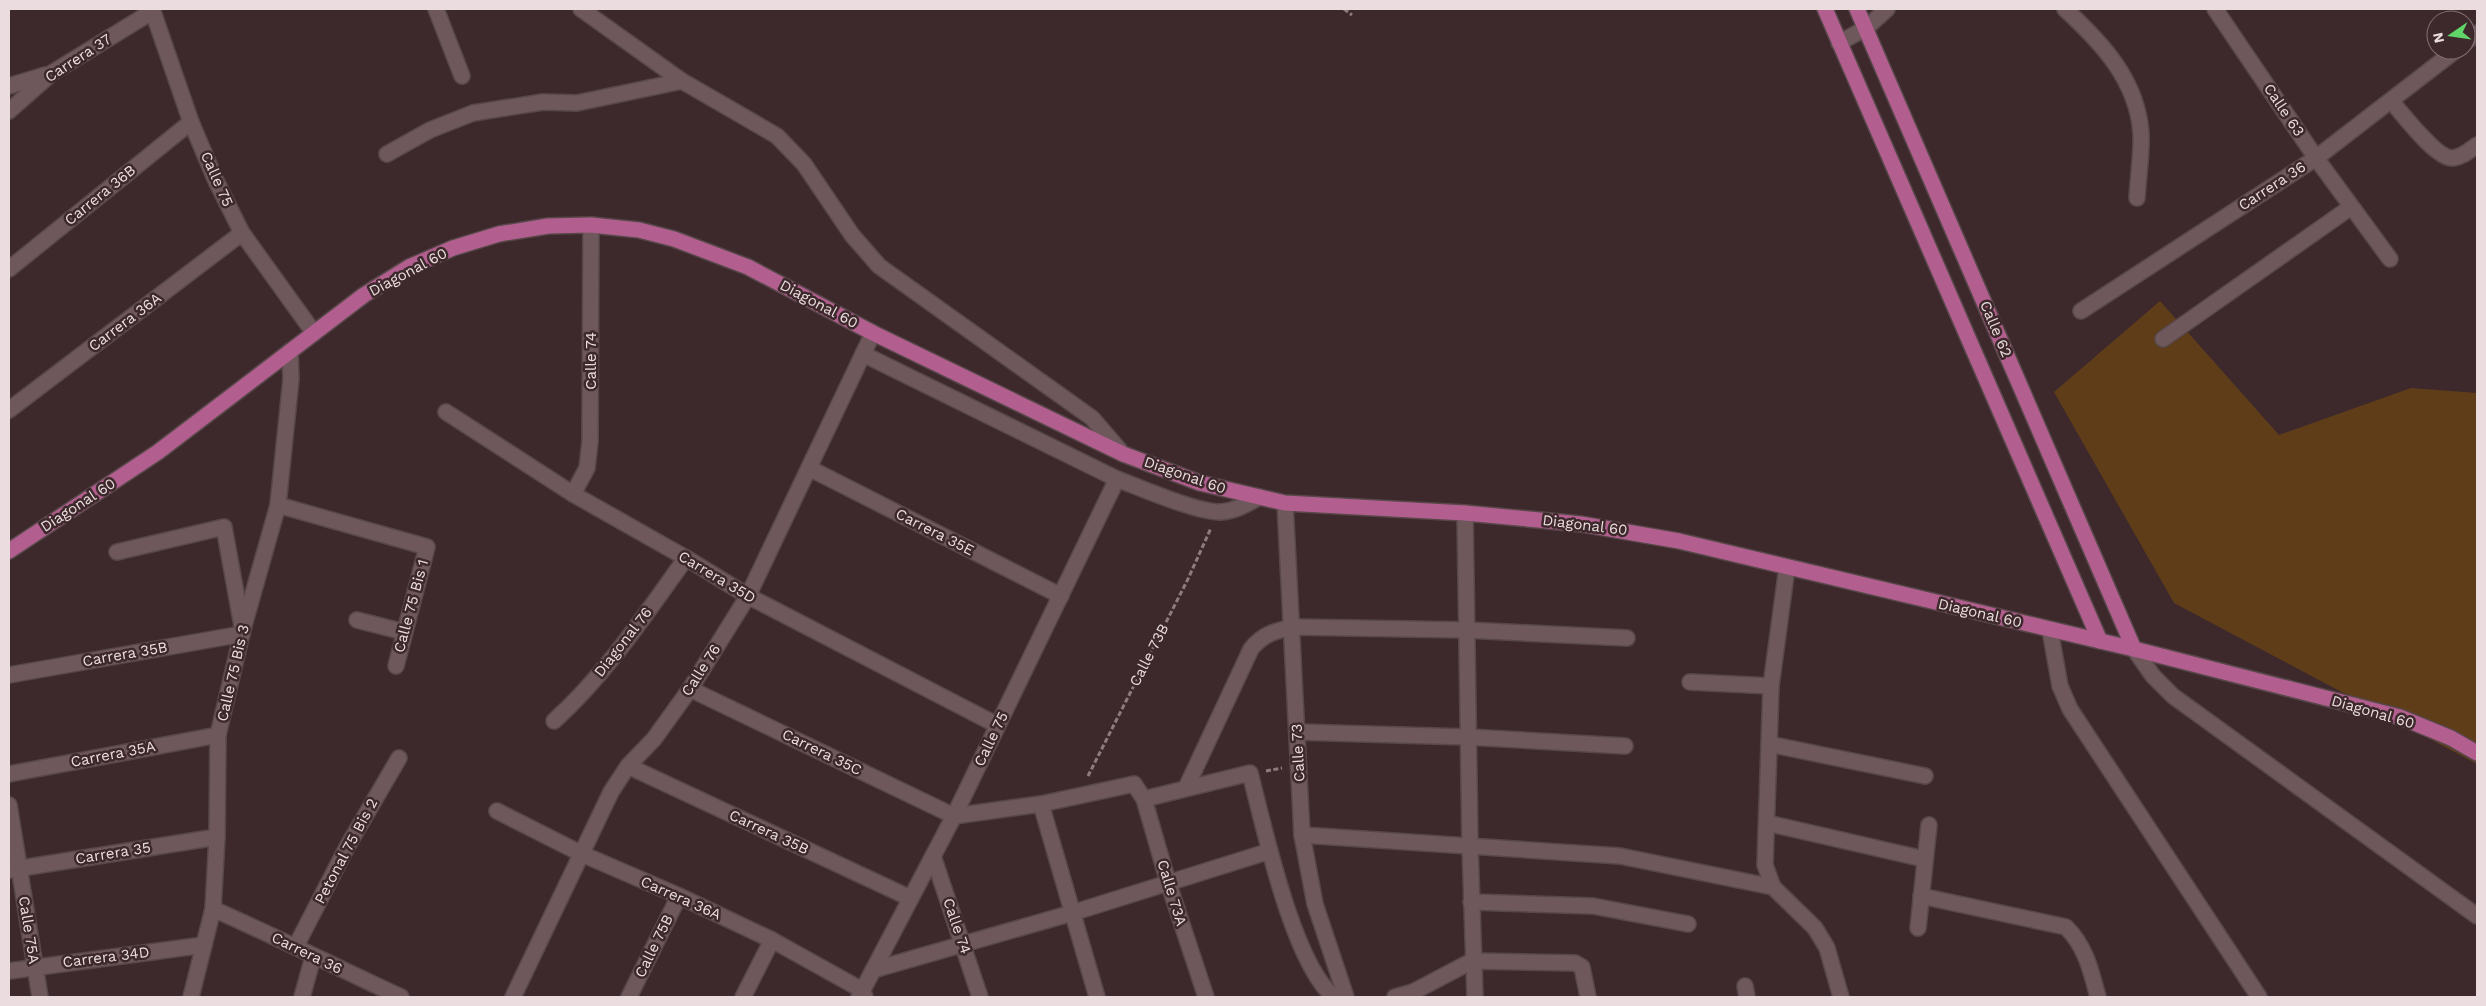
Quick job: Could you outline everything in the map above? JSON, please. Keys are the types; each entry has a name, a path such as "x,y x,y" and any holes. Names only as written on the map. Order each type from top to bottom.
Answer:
{"main road":[{"name":"Calle 62","path":"1825,9 2100,641"},
{"name":"Calle 62","path":"1858,9 2134,649"},
{"name":"Diagonal 60","path":"9,551 158,452 364,295 409,267 453,248 500,234 548,226 591,225 639,230 709,251 748,267 873,333 1123,454 1200,483 1285,502 1465,513 1628,530 2134,649 2400,717 2451,738 2477,753"}],"street":[{"path":"436,9 462,76"},
{"path":"581,9 682,81 777,136 804,164 852,235 879,266 1092,418 1123,454"},
{"path":"1839,43 1866,28 1887,9"},
{"path":"2065,9 2112,56 2132,91 2141,133 2137,198"},
{"name":"Calle 63","path":"2215,9 2316,158 2390,259"},
{"name":"Carrera 37","path":"9,111 52,72 152,10"},
{"name":"Calle 75","path":"152,10 191,122 216,181 242,233 314,332"},
{"name":"Carrera 36","path":"2081,311 2316,158 2443,60"},
{"path":"9,86 52,72"},
{"path":"387,154 430,130 473,113 544,102 576,104 682,81"},
{"path":"2391,101 2440,155 2453,158 2466,154 2477,145"},
{"name":"Carrera 36B","path":"12,260 191,122"},
{"path":"2163,339 2351,207"},
{"name":"Calle 74","path":"573,494 587,468 590,442 591,225"},
{"name":"Carrera 36A","path":"9,410 242,233"},
{"name":"Calle 76","path":"513,997 611,792 628,766 654,739 690,689 748,596 873,333"},
{"name":"Calle 75 Bis 3","path":"191,997 213,910 217,836 218,735 242,631 278,505 292,380 290,352"},
{"path":"862,354 1117,478 1157,494 1219,512 1244,507 1259,497"},
{"name":"Carrera 35D","path":"446,412 573,494 686,558 748,596 997,725"},
{"name":"Carrera 35E","path":"809,468 1061,596"},
{"name":"Calle 75","path":"862,995 910,898 954,816 1117,478"},
{"name":"Calle 73","path":"1285,502 1293,627 1302,835 1316,904 1346,997"},
{"name":"Calle 75 Bis 1","path":"278,505 427,547 396,666"},
{"path":"1465,513 1472,961 1475,997"},
{"path":"117,552 224,526 242,631"},
{"name":"Diagonal 76","path":"554,721 579,698 625,643 686,558"},
{"path":"1787,567 1771,686 1765,865 1773,887 1815,928 1827,948 1841,997"},
{"path":"357,620 404,632"},
{"path":"1186,788 1251,649 1261,637 1275,630 1293,627 1466,630 1627,638"},
{"path":"2050,630 2060,686 2070,709 2258,997"},
{"name":"Carrera 35B","path":"9,675 242,631"},
{"path":"2134,649 2152,676 2173,696 2477,916"},
{"path":"1690,682 1771,686"},
{"name":"Carrera 35C","path":"690,689 954,816"},
{"path":"1297,732 1468,737 1625,746"},
{"name":"Carrera 35A","path":"9,774 218,735"},
{"path":"1769,744 1925,776"},
{"name":"Petonal 75 Bis 2","path":"296,946 347,847 399,758"},
{"name":"Carrera 35B","path":"628,766 910,898"},
{"path":"954,816 1041,804 1123,785 1134,784 1142,794 1186,788 1250,773 1270,851 1307,960 1319,980 1334,997"},
{"name":"Calle 73A","path":"1142,794 1168,882 1206,997"},
{"name":"Calle 75A","path":"9,804 14,869 40,997"},
{"path":"1041,804 1097,997"},
{"name":"Carrera 36A","path":"497,811 582,854 679,896 772,940 862,995"},
{"path":"1767,823 1924,859"},
{"path":"1918,928 1929,825"},
{"path":"1302,835 1620,856 1773,887"},
{"name":"Carrera 35","path":"14,869 217,836"},
{"path":"873,970 1072,913 1270,851"},
{"name":"Calle 74","path":"933,856 964,944 980,997"},
{"name":"Calle 75B","path":"629,997 679,896"},
{"path":"1920,896 2066,927 2079,940 2090,965 2098,997"},
{"path":"1471,902 1593,906 1688,924"},
{"name":"Carrera 36","path":"213,910 296,946 313,957 401,997"},
{"path":"743,997 772,940"},
{"name":"Carrera 34D","path":"9,970 204,945"},
{"path":"302,997 313,957"},
{"path":"1396,997 1413,992 1472,961 1575,962 1582,967 1588,997"}],"path":[{"path":"1344,9 1352,15"},
{"name":"Calle 73B","path":"1077,797 1188,578 1219,512"},
{"path":"1250,773 1299,765"}],"shaded area":[{"path":"2160,301 2279,435 2411,388 2477,393 2477,764 2174,603 2054,392"}]}
